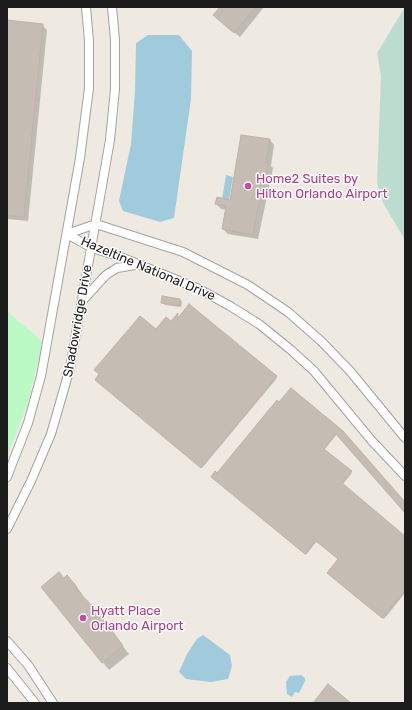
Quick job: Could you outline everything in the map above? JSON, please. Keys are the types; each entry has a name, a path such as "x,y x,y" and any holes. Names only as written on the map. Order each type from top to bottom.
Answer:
{"street":[{"name":"Shadowridge Drive","path":"7,477 23,438 37,394 80,158 89,88 89,41 86,7"},
{"name":"Shadowridge Drive","path":"7,529 39,463 60,408 70,368 110,140 115,89 115,40 112,7"},
{"name":"Hazeltine National Drive","path":"67,234 96,224 197,258 235,277 262,293 299,321 326,346 354,376 405,438"},
{"name":"Hazeltine National Drive","path":"67,234 92,248 118,256 136,265 182,281 214,296 270,332 314,371 372,441 405,476"},
{"path":"82,301 106,275 117,268 136,265"},
{"path":"7,641 28,666 53,703"},
{"path":"7,668 35,703"}],"green space":[{"path":"405,7 405,240 383,203 377,183 381,76 377,53"},
{"path":"7,311 43,342 27,406 7,456"}],"water":[{"path":"148,35 179,35 192,51 191,99 174,218 160,222 123,211 119,201 131,144 135,92 136,43"},
{"path":"226,175 233,177 229,200 222,199"},
{"path":"203,635 230,655 232,666 228,679 211,682 186,679 179,672 187,654 197,639"},
{"path":"301,675 305,678 305,681 299,693 295,692 292,697 287,694 286,682 290,676"}],"building":[{"path":"220,7 256,7 234,33 213,15"},
{"path":"7,20 43,24 24,217 7,215"},
{"name":"Home2 Suites by Hilton Orlando Airport","path":"241,135 270,139 266,162 268,162 261,202 259,202 253,235 222,229 226,206 215,204 217,197 230,200"},
{"path":"162,296 180,299 179,306 161,303"},
{"path":"189,304 277,376 201,468 95,380 99,374 94,370 140,316 156,329 166,317 171,321 178,313 177,319"},
{"path":"291,388 343,431 405,502 405,513 336,434 324,449 352,471 342,483 405,536 405,591 382,618 327,573 338,559 316,541 305,554 211,477 215,471 217,473 277,400 279,402"},
{"name":"Hyatt Place Orlando Airport","path":"59,572 64,578 67,575 76,586 76,589 98,612 97,614 105,621 123,646 102,663 41,587"},
{"path":"328,684 351,703 313,703"}],"place":[{"name":"Home2 Suites by Hilton Orlando Airport","path":"248,186"},
{"name":"Hyatt Place Orlando Airport","path":"83,618"}]}
